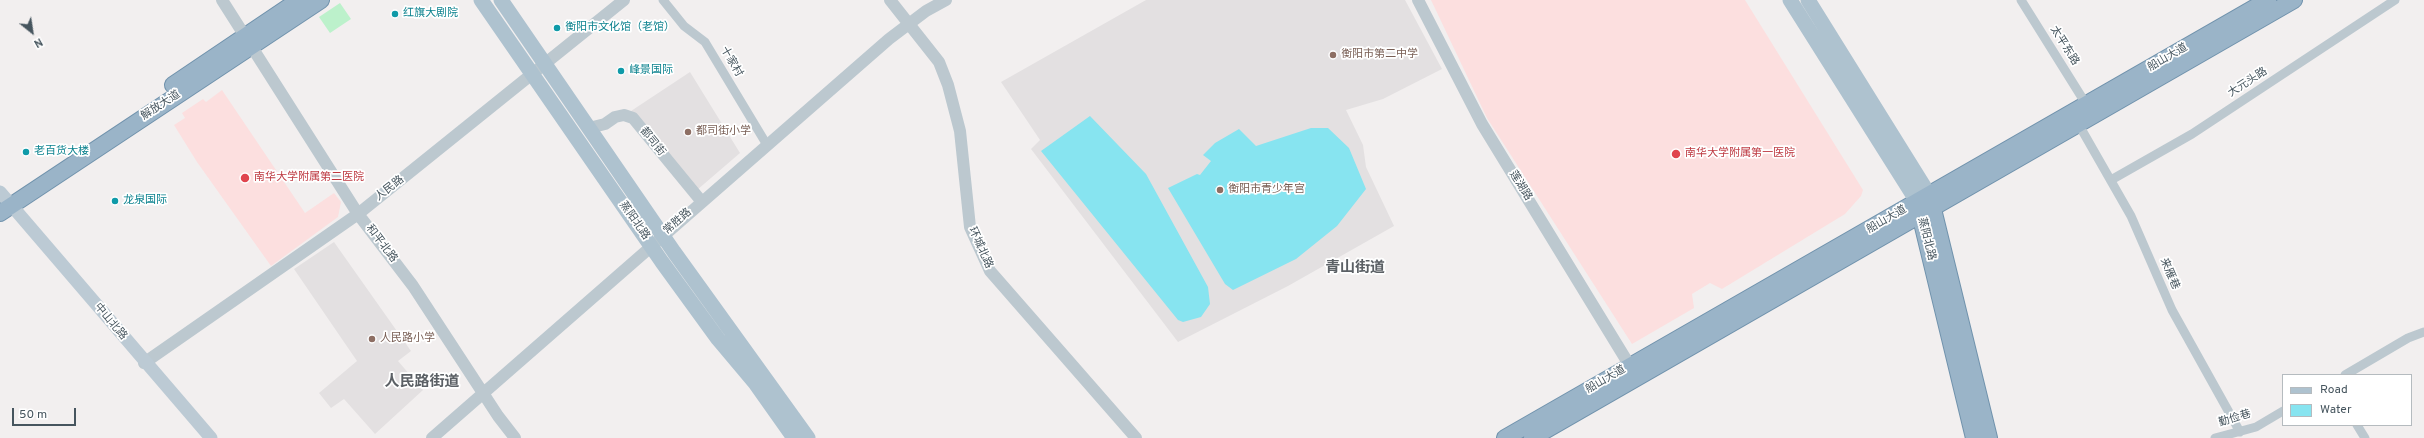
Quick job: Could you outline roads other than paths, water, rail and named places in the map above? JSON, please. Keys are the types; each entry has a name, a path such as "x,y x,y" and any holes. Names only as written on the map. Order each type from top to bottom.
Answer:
{"highway":[{"name":"解放大道","path":"248,41 299,0"},
{"name":"解放大道","path":"3,202 248,41 321,0"},
{"name":"船山大道","path":"1532,438 1925,206 2086,104 2268,0"},
{"name":"船山大道","path":"1505,438 1630,366 1925,206 2079,125 2294,0"},
{"name":"蒸阳北路","path":"1925,206 1974,438"},
{"name":"蒸阳北路","path":"1925,206 1989,438"}],"main road":[{"name":"蒸阳北路","path":"481,0 651,246 718,339 755,383 794,438"},
{"name":"蒸阳北路","path":"501,0 547,64 662,236 808,438"},
{"name":"蒸阳北路","path":"1790,0 1925,206"},
{"name":"蒸阳北路","path":"1808,0 1925,206"},
{"name":"中山北路","path":"3,202 211,438"}],"street":[{"name":"和平北路","path":"222,0 358,214 413,286 483,393 515,438"},
{"name":"人民路","path":"144,363 358,214 547,64 624,0"},
{"name":"十家村","path":"663,0 684,26 705,42 767,145"},
{"name":"环城北路","path":"890,0 939,62 948,85 960,130 970,226 990,271 1136,438"},
{"name":"常胜路","path":"432,438 889,39 946,0"},
{"name":"常胜路","path":"909,25 955,0"},
{"name":"莲湖路","path":"1418,0 1482,124 1630,366"},
{"name":"太平东路","path":"2021,0 2086,104"},
{"name":"大元头路","path":"2111,180 2192,134 2395,0"},
{"name":"都司街","path":"590,128 605,124 615,117 624,115 633,118 702,202"},
{"name":"来雁巷","path":"2079,125 2132,216 2172,310 2240,432"},
{"path":"2347,374 2408,338 2424,332"},
{"name":"勤俭巷","path":"2215,438 2256,427 2282,412"},
{"path":"2358,426 2365,438"}],"water":[{"path":"1090,116 1146,174 1208,287 1210,304 1201,317 1183,322 1178,320 1041,151"},
{"path":"1311,128 1328,128 1349,148 1366,189 1337,226 1296,259 1233,290 1225,284 1168,188 1197,174 1200,175 1211,161 1203,155 1215,143 1239,129 1256,146"}],"place":[{"name":"红旗大剧院","path":"395,14"},
{"name":"衡阳市文化馆（老馆）","path":"557,28"},
{"name":"衡阳市第二中学","path":"1333,55"},
{"name":"峰景国际","path":"621,71"},
{"name":"都司街小学","path":"688,132"},
{"name":"老百货大楼","path":"26,152"},
{"name":"南华大学附属第一医院","path":"1676,154"},
{"name":"南华大学附属第二医院","path":"245,178"},
{"name":"衡阳市青少年宫","path":"1220,190"},
{"name":"龙泉国际","path":"115,201"},
{"name":"人民路小学","path":"372,339"}],"district":[{"name":"青山街道","path":"1355,269"},
{"name":"人民路街道","path":"422,383"}]}
